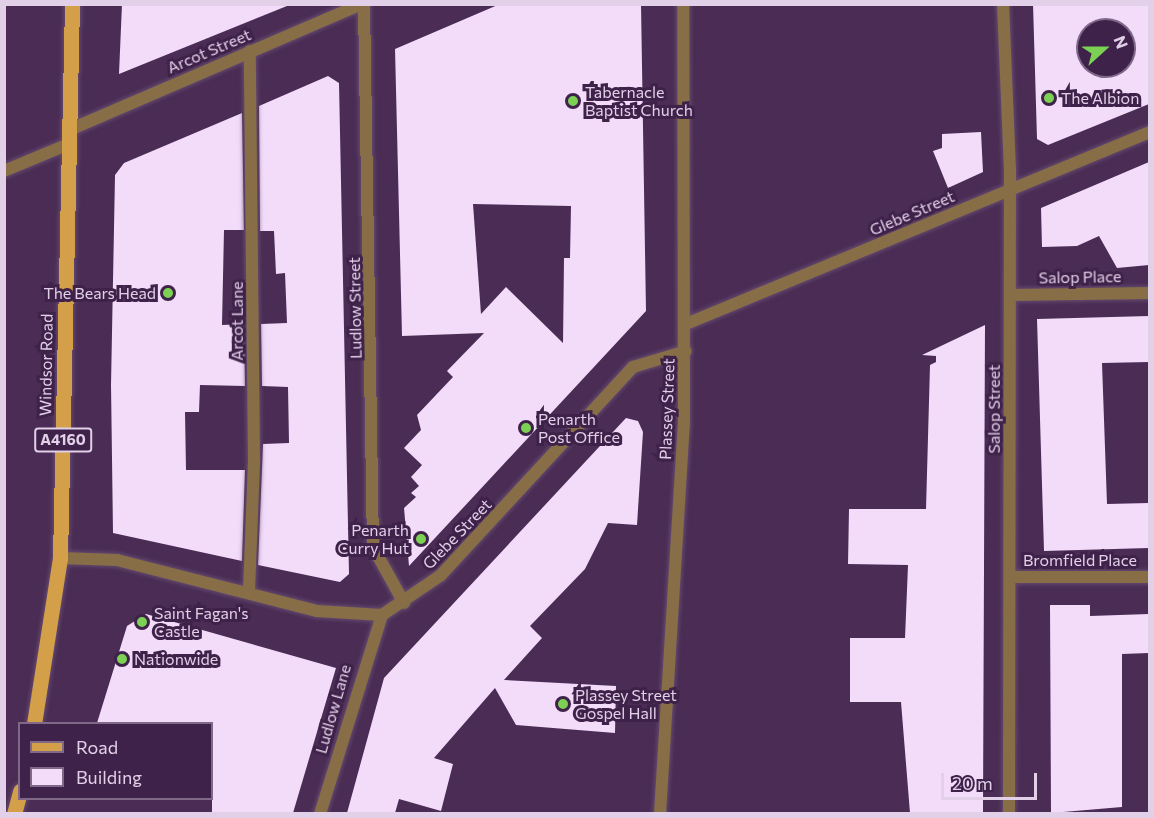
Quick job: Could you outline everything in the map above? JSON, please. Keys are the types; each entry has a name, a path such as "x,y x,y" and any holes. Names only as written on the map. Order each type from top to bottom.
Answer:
{"main road":[{"name":"Windsor Road","path":"34,722 60,558 72,4"},
{"path":"14,813 18,798"}],"street":[{"name":"Arcot Street","path":"4,171 69,137 250,51 363,4"},
{"name":"Ludlow Street","path":"363,4 373,547 404,603"},
{"name":"Plassey Street","path":"660,813 686,351 683,4"},
{"name":"Salop Street","path":"1003,4 1010,191 1009,813"},
{"name":"Arcot Lane","path":"249,591 254,459 250,51"},
{"name":"Glebe Street","path":"686,324 1149,132"},
{"name":"Salop Place","path":"1010,295 1149,293"},
{"name":"Glebe Street","path":"382,615 404,603 441,575 633,367 686,351"},
{"path":"60,558 117,560 249,591 317,610 382,615"},
{"name":"Bromfield Place","path":"1010,577 1149,576"},
{"name":"Ludlow Lane","path":"320,813 382,615"}],"building":[{"path":"122,4 287,4 287,6 119,74"},
{"path":"500,4 641,4 646,311 409,566 404,508 416,497 411,493 419,486 411,477 422,465 404,448 421,430 417,415 453,377 447,371 484,333 402,336 395,49","holes":["473,204 571,206 570,258 564,258 563,343 506,287 481,314"]},
{"path":"1033,4 1149,4 1149,104 1048,145 1037,139"},
{"path":"328,76 339,83 349,574 340,582 258,565 263,444 289,443 288,387 262,386 261,324 287,323 285,273 276,274 274,231 260,231 259,106"},
{"path":"242,113 244,230 224,230 222,325 244,324 245,386 200,385 199,412 185,412 186,470 245,470 242,561 113,533 111,385 115,175 124,163"},
{"path":"981,132 983,172 948,188 933,151 942,148 942,134"},
{"path":"1149,162 1149,265 1117,268 1099,236 1077,246 1042,247 1041,208"},
{"path":"1149,316 1149,362 1102,363 1107,504 1149,503 1149,548 1044,551 1037,319"},
{"path":"985,325 983,813 910,813 901,702 850,702 850,638 905,638 908,565 848,564 849,509 926,509 930,365 936,362 936,356 922,355"},
{"path":"626,418 638,421 643,432 637,525 608,523 585,569 530,626 542,638 504,680 616,686 615,733 516,725 495,688 434,758 453,764 441,811 399,799 395,813 347,813 384,678"},
{"path":"1050,605 1090,605 1090,616 1149,614 1149,653 1122,654 1122,807 1051,813"},
{"path":"146,614 336,668 293,813 212,813 213,722 97,722 127,626"}],"place":[{"name":"The Albion","path":"1049,98"},
{"name":"Tabernacle Baptist Church","path":"573,101"},
{"name":"The Bears Head","path":"168,293"},
{"name":"Penarth Post Office","path":"526,428"},
{"name":"Penarth Curry Hut","path":"421,539"},
{"name":"Saint Fagan's Castle","path":"142,622"},
{"name":"Nationwide","path":"122,659"},
{"name":"Plassey Street Gospel Hall","path":"563,704"}]}
